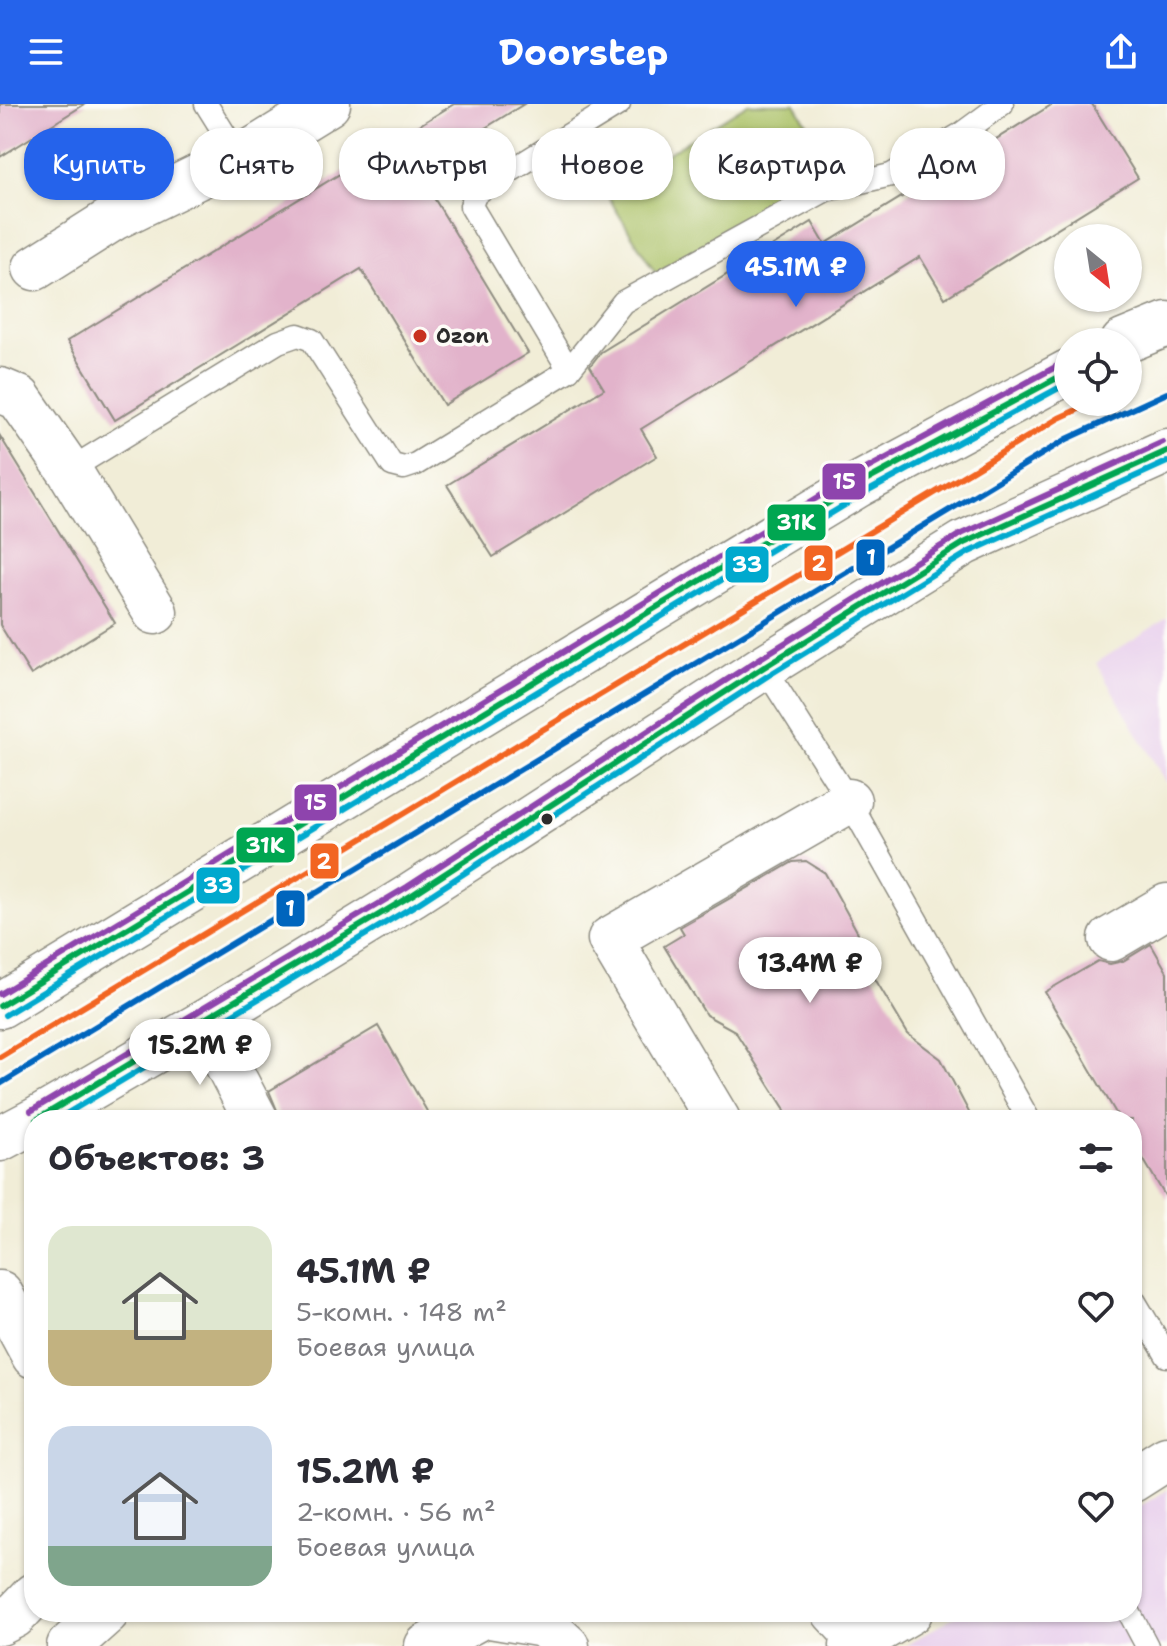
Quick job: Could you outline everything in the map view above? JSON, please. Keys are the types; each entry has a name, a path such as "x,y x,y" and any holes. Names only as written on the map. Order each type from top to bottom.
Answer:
{"main road":[{"path":"288,128 328,104"},
{"path":"35,268 114,218 190,181"},
{"path":"1142,334 1167,324"},
{"path":"0,1006 858,485 1054,380"},
{"path":"0,390 19,398 69,470 155,612"},
{"path":"54,1110 412,895 764,667 964,543 1167,451"},
{"path":"712,1110 610,939 849,801"},
{"path":"1111,939 1167,906"},
{"path":"205,1022 251,1110"},
{"path":"0,1139 24,1127"},
{"path":"0,1293 24,1337"},
{"path":"1142,1474 1167,1458"},
{"path":"0,1623 14,1616 24,1606"},
{"path":"69,1646 96,1622"},
{"path":"427,1646 471,1622"},
{"path":"526,1622 544,1625 567,1646"},
{"path":"849,1633 881,1622"}],"lane":[{"path":"206,104 221,128"},
{"path":"569,370 471,206 475,195 486,186 619,104"},
{"path":"69,470 278,342 298,335 312,340 385,457 392,465 404,468 569,370 623,302 826,190 891,175 961,134 1002,104"},
{"path":"764,667 849,801 1023,1110"},
{"path":"1142,1314 1167,1356"},
{"path":"1134,1622 1147,1646"}],"shaded area":[{"path":"1167,618 1167,784 1096,663"},
{"path":"1167,1490 1167,1646 905,1646 945,1622 1142,1622 1142,1505"}],"green space":[{"path":"748,104 795,104 809,128 709,128"},
{"path":"689,140 689,200 778,200 656,274 610,200 673,200 673,150"}],"building":[{"path":"0,104 85,104 47,128 24,128 24,142 0,157"},
{"path":"454,104 524,104 485,128 415,128"},
{"path":"1053,104 1092,104 1138,178 1064,224 1054,224 1054,230 945,298 920,257 641,429 657,456 493,557 447,485 604,389 590,366 601,352 812,222 825,244 897,200 1005,200 1005,133"},
{"path":"339,174 339,200 435,200 528,353 444,405 361,269 115,420 67,341 297,200 323,200 323,184"},
{"path":"0,436 115,623 31,675 0,625"},
{"path":"806,861 825,873 858,933 856,947 908,1034 941,1059 968,1110 784,1110 735,1031 706,1015 664,946 684,934 680,927 793,862"},
{"path":"1151,944 1167,972 1167,1199 1142,1157 1142,1110 1114,1110 1045,992 1098,961 1110,964 1123,961"},
{"path":"378,1026 426,1110 277,1110 269,1091"}],"transit line":[{"name":"15","path":"0,994 853,476 1054,368"},
{"name":"31К","path":"0,1006 858,485 1054,380"},
{"name":"33","path":"5,1015 863,494 1054,391"},
{"name":"1","path":"0,1084 1067,439 1167,393"},
{"name":"2","path":"0,1057 1063,416"},
{"name":"15","path":"33,1110 407,887 759,659 959,535 1163,442"},
{"name":"31К","path":"53,1110 412,895 764,667 964,543 1167,451"},
{"name":"33","path":"73,1110 417,904 769,675 969,552 1167,462"}],"place":[{"name":"Ozon","path":"420,336"}]}
